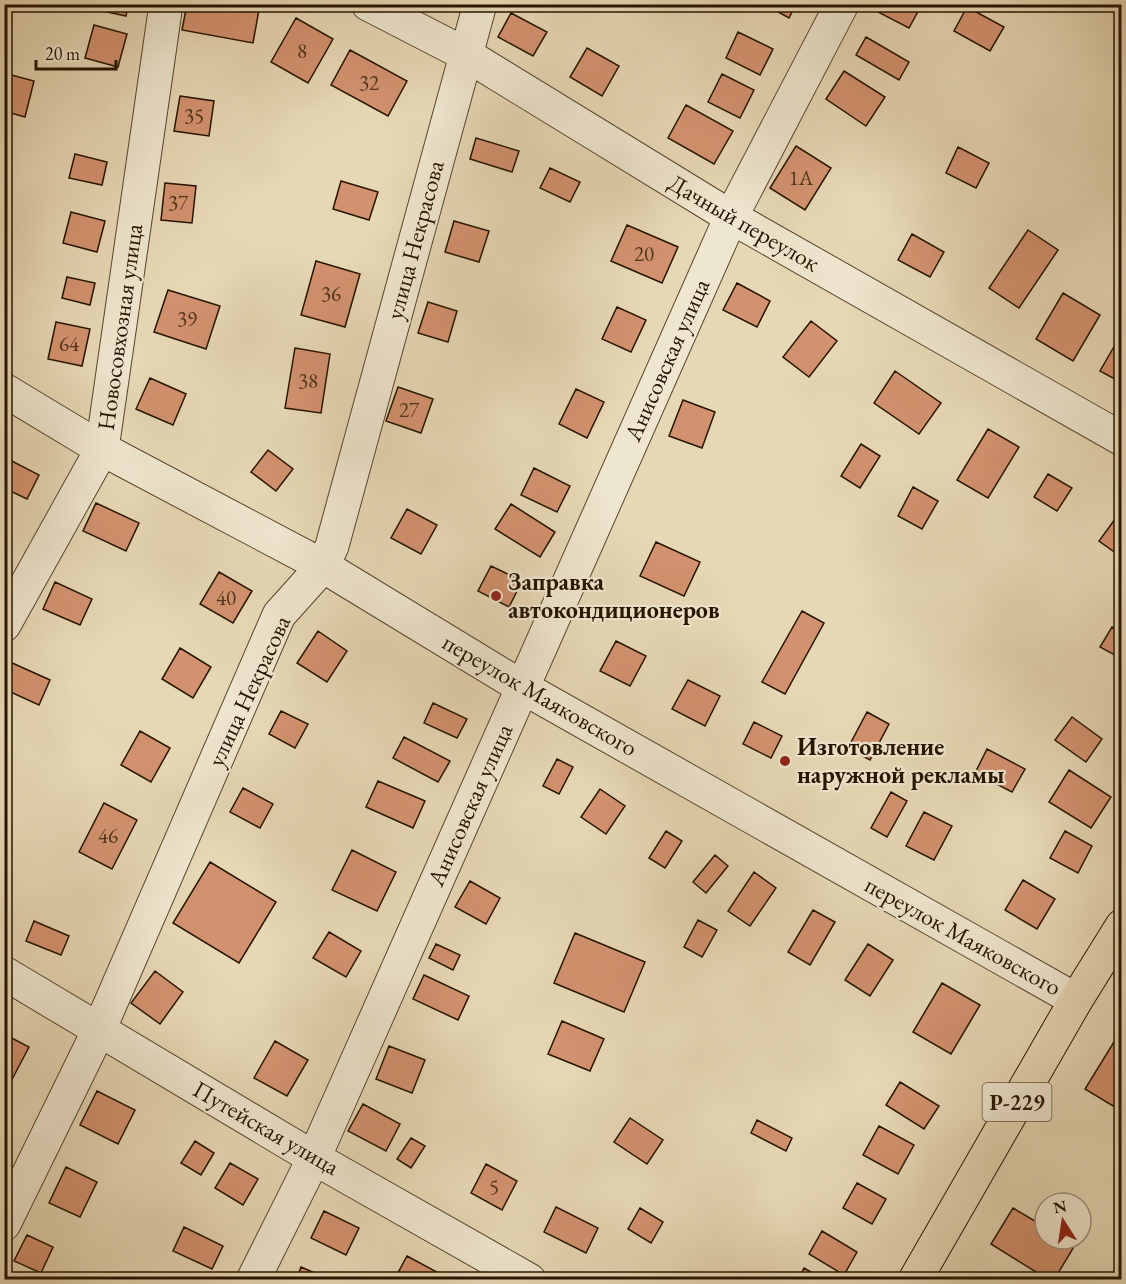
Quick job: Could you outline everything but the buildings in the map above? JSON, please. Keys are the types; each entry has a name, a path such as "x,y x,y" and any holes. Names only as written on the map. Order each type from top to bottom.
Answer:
{"main road":[{"name":"Р-229","path":"915,1280 1076,1000 1122,926"}],"street":[{"name":"Новосовхозная улица","path":"4,625 102,449 166,4"},
{"name":"Дачный переулок","path":"368,4 465,54 731,217 1122,439"},
{"name":"улица Некрасова","path":"4,1224 99,1030 279,615 323,566 332,546 480,4"},
{"name":"Анисовская улица","path":"253,1280 314,1158 731,217 842,4"},
{"name":"переулок Маяковского","path":"4,390 102,449 323,566 522,687 1076,1000"},
{"name":"Путейская улица","path":"4,973 314,1158 529,1280"}],"place":[{"name":"Заправка автокондиционеров","path":"496,596"},
{"name":"Изготовление наружной рекламы","path":"785,761"}]}
